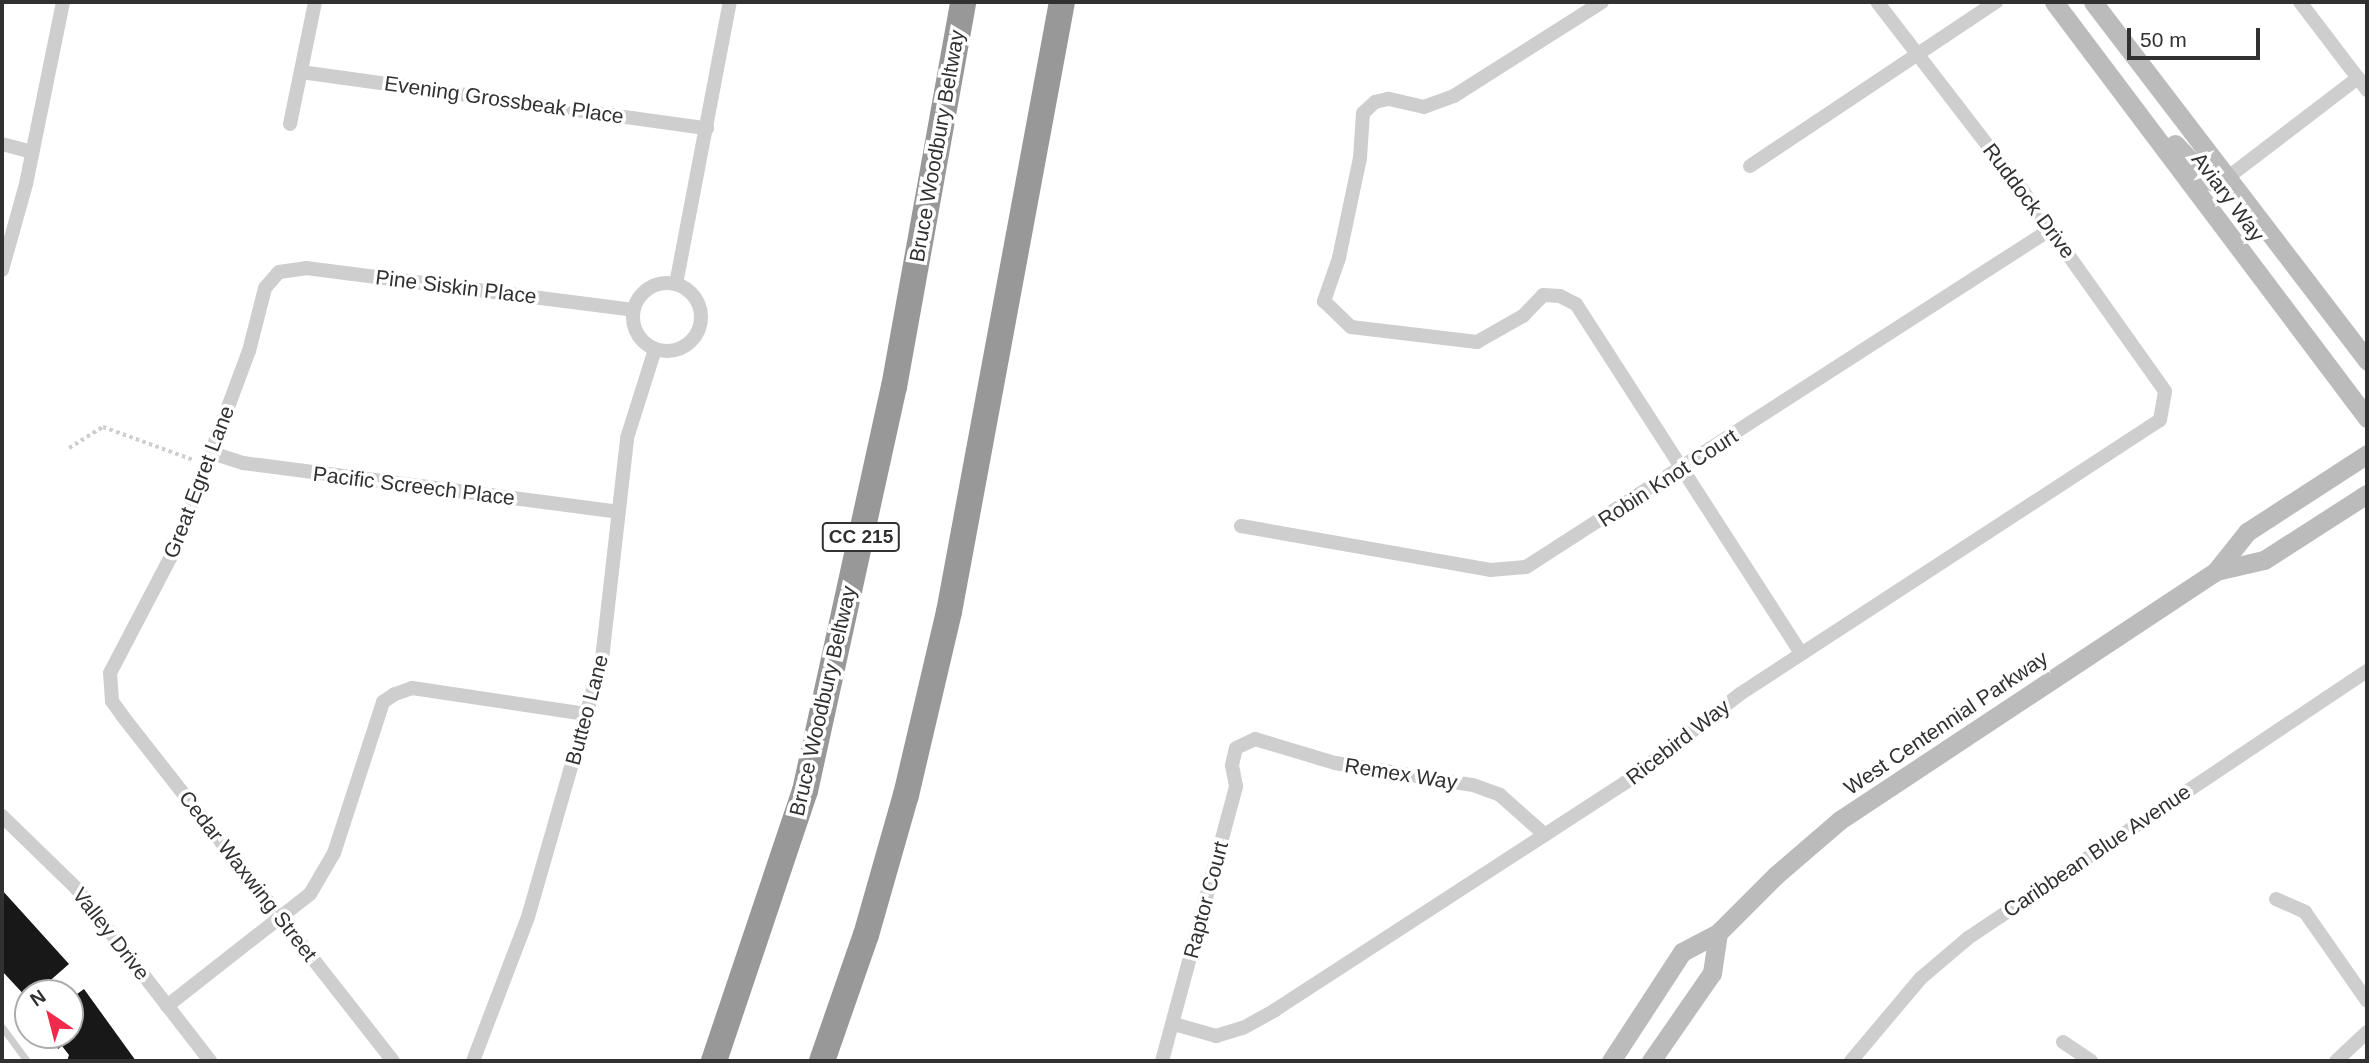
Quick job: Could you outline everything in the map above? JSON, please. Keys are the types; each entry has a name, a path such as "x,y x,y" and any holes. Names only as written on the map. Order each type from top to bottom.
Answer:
{"highway":[{"name":"Bruce Woodbury Beltway","path":"714,1061 805,791 894,387 963,2"},
{"path":"822,1061 866,935 906,795 949,612 1062,2"}],"main road":[{"name":"Aviary Way","path":"2054,2 2367,418"},
{"name":"Aviary Way","path":"2093,2 2367,361"},
{"path":"2125,98 2161,127 2201,175 2218,184 2227,178"},
{"name":"West Centennial Parkway","path":"1611,1061 1682,952 1718,933 1776,875 1840,820 2216,571 2247,532 2367,454"},
{"name":"West Centennial Parkway","path":"2216,571 2264,560 2367,494"},
{"path":"1651,1061 1712,973 1718,933"}],"street":[{"path":"2,270 32,152 63,2"},
{"path":"290,124 315,2"},
{"path":"676,284 730,2"},
{"path":"1602,2 1454,96 1424,107 1388,99 1370,107 1359,125 1360,158 1339,258 1325,288 1324,301 1336,316 1351,327 1477,342 1523,316 1543,295 1559,296 1583,313 1801,653"},
{"name":"Ruddock Drive","path":"1877,2 2051,229 2165,391 2164,407"},
{"path":"1750,166 1996,2"},
{"path":"2300,2 2367,90"},
{"name":"Evening Grossbeak Place","path":"301,72 707,128"},
{"path":"2227,178 2358,78"},
{"path":"2,144 32,152"},
{"name":"Robin Knot Court","path":"1241,526 1508,570 1545,558 2051,229"},
{"name":"Pine Siskin Place","path":"279,272 306,268 633,310"},
{"name":"Great Egret Lane","path":"109,688 110,673 176,547 249,351 265,288 279,272"},
{"path":"676,284 697,300 700,325 681,348 655,349 637,334 633,310 639,297 652,286 676,284"},
{"name":"Butteo Lane","path":"473,1061 528,917 608,628 618,512 633,410 655,349"},
{"name":"Ricebird Way","path":"1174,1024 1216,1036 1243,1028 1625,783 1740,694 2128,437 2147,430 2160,420 2164,407"},
{"name":"Pacific Screech Place","path":"209,459 618,512"},
{"name":"Caribbean Blue Avenue","path":"1850,1061 1904,997 1968,938 2367,671"},
{"name":"Cedar Waxwing Street","path":"109,688 122,715 393,1061"},
{"path":"167,1006 283,918 322,876 346,820 383,702 412,688 586,714"},
{"name":"Remex Way","path":"1245,743 1264,741 1288,752 1335,763 1473,785 1500,795 1545,835"},
{"name":"Raptor Court","path":"1161,1061 1174,1024 1236,786 1232,765 1236,748 1245,743"},
{"name":"Valley Drive","path":"2,816 76,888 210,1061"},
{"path":"2276,899 2305,912 2367,1001"},
{"path":"2336,1061 2367,1032"},
{"path":"2063,1042 2091,1061"}],"lane":[{"path":"2,1027 27,1061"}],"path":[{"path":"69,448 103,427 209,459"}],"building":[{"path":"2,890 69,964 52,979 14,979 14,984 2,971"},
{"path":"84,989 136,1061 67,1061 69,1055 64,1049 84,1049"}]}
